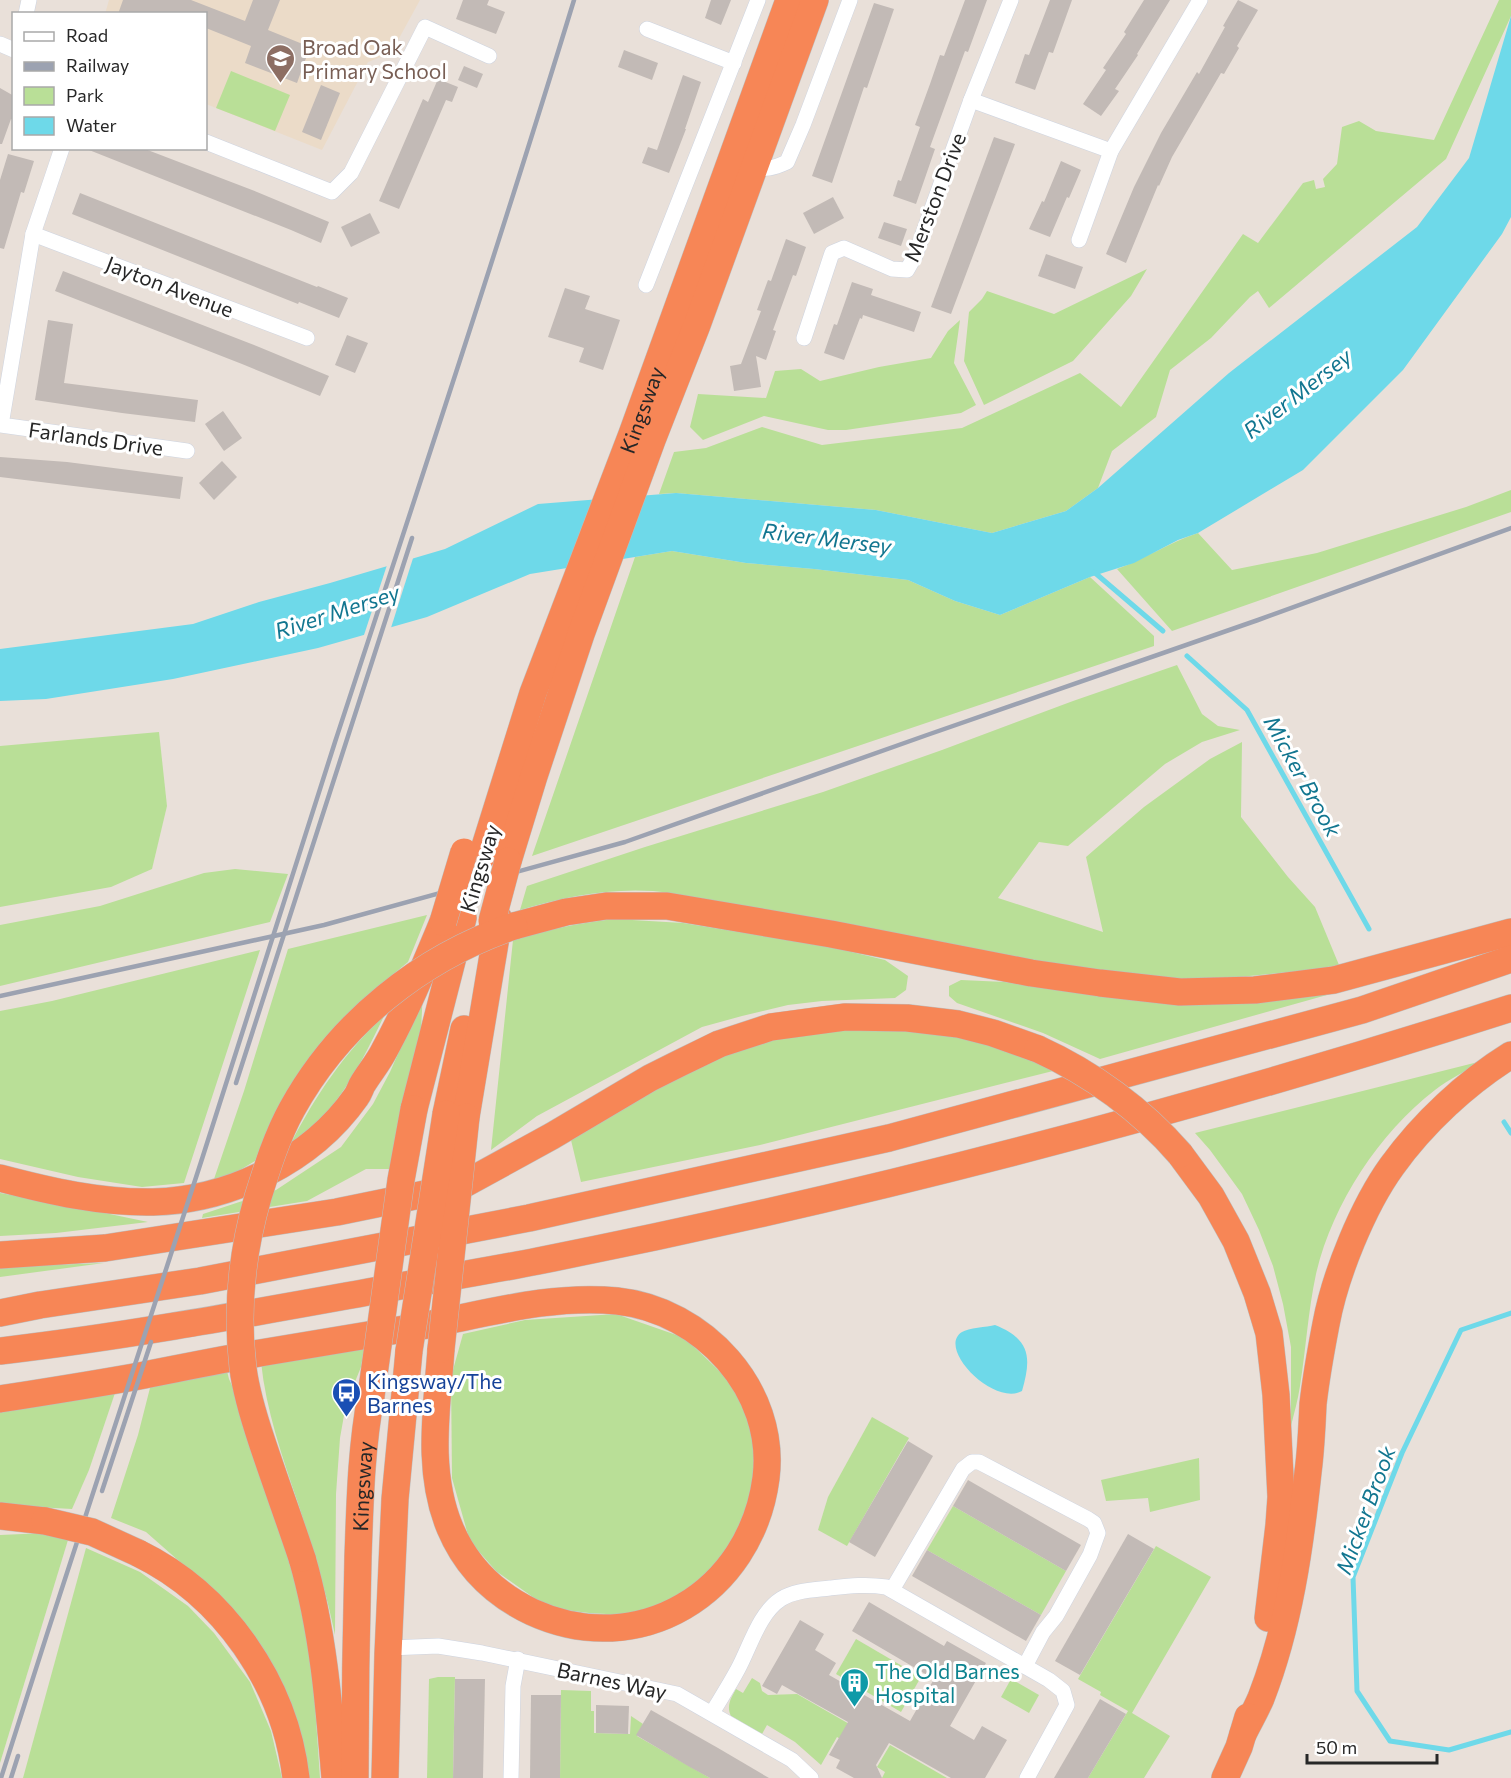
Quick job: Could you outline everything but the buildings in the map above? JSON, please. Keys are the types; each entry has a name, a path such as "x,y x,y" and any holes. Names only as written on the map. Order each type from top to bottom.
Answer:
{"highway":[{"name":"Kingsway","path":"385,1778 396,1499 409,1351 456,1115 472,992 495,920 571,630 742,163 789,0"},
{"name":"Kingsway","path":"742,163 815,0"},
{"name":"Kingsway","path":"355,1778 357,1604 365,1430 401,1180 414,1109 453,920 473,854 531,700 571,630"},
{"path":"335,1778 325,1666 311,1589 250,1402 243,1369 240,1323 242,1279 251,1221 264,1176 291,1110 328,1054 342,1038 378,1003 412,977 433,963 485,936 566,912 606,906 667,906 1031,973 1180,992 1255,990 1334,980 1511,932"},
{"path":"0,1178 109,1200 153,1202 179,1200 212,1193 250,1181 275,1168 315,1141 334,1123 356,1096 394,1032 429,957 453,920"},
{"path":"0,1313 200,1281 529,1218 889,1138 1362,1010 1511,959"},
{"path":"0,1353 201,1323 526,1263 756,1215 898,1182 1124,1123 1379,1050 1511,1008"},
{"path":"0,1255 105,1248 337,1212 459,1187 552,1136 650,1078 719,1044 771,1027 844,1017 907,1018 958,1024 993,1033 1038,1049 1084,1072 1106,1088 1165,1136 1180,1154 1211,1196 1236,1241 1257,1293 1269,1333 1280,1444 1281,1497 1264,1643 1256,1688 1243,1734"},
{"path":"1225,1778 1260,1700 1282,1631 1299,1547 1309,1471 1314,1401 1326,1322 1347,1253 1376,1190 1415,1138 1455,1098 1483,1074 1511,1055"},
{"path":"0,1399 132,1378 258,1353 335,1342 538,1303 588,1299 627,1302 655,1310 678,1320 706,1338 729,1359 750,1391 766,1443 766,1475 759,1512 747,1542 729,1568 705,1592 679,1609 646,1623 617,1628 578,1627 559,1623 521,1607 503,1596 477,1572 459,1547 447,1519 435,1467 440,1360 456,1115"},
{"path":"0,1303 40,1305"},
{"path":"0,1516 45,1521 92,1532 158,1563 200,1594 243,1642 271,1689 291,1746 296,1778"},
{"path":"357,1604 366,1629 374,1638 389,1648"},
{"path":"368,1778 369,1665 380,1649 389,1648"}],"street":[{"path":"646,285 758,0"},
{"path":"742,163 764,169 775,168 787,162 850,0"},
{"name":"Merston Drive","path":"804,338 832,253 844,248 892,269 907,270 915,256 971,100 1011,0"},
{"path":"1078,240 1111,151 1200,0"},
{"path":"207,142 332,192 351,173 425,27 489,56"},
{"path":"647,29 734,63"},
{"path":"971,100 1111,151"},
{"name":"Farlands Drive","path":"61,150 33,234 1,425 187,451"},
{"name":"Jayton Avenue","path":"33,234 307,338"},
{"path":"892,1590 963,1469 972,1462 979,1462 1088,1519 1094,1523 1098,1533 1090,1555 1025,1666"},
{"path":"712,1713 739,1668 758,1627 781,1599 796,1593 840,1587 870,1585 886,1587 1049,1680 1064,1691 1066,1705 1027,1778"},
{"name":"Barnes Way","path":"389,1648 438,1646 518,1659 677,1694 792,1760 811,1778"},
{"path":"511,1778 513,1686 518,1659"}],"shaded area":[{"name":"Broad Oak Primary School","path":"109,0 420,0 391,53 368,62 322,150 207,104 207,12 106,12"}],"green space":[{"path":"1499,0 1511,0 1511,16 1446,159 1269,308 1258,291 1211,338 1170,370 1156,417 1112,451 1098,488 1066,511 992,533 876,510 676,493 659,494 674,452 706,448 762,427 822,445 962,428 1080,373 1121,407 1243,234 1258,243 1303,183 1314,180 1316,189 1325,187 1323,179 1337,164 1342,127 1359,121 1376,131 1434,140"},
{"path":"231,71 290,95 275,131 216,108"},
{"path":"1147,269 1131,296 1073,361 984,405 964,361 969,312 987,291 1054,314"},
{"path":"960,320 954,363 976,405 961,413 846,430 828,430 764,416 703,440 690,427 698,394 766,398 775,371 801,369 820,381 931,358 948,331"},
{"path":"1511,490 1511,512 1172,631 1117,569 1198,533 1232,570 1317,553 1466,507"},
{"path":"672,551 746,563 908,580 955,601 1000,615 1090,577 1154,636 1154,646 532,856 635,557"},
{"path":"1177,665 1202,714 1218,726 1240,730 1202,742 1165,764 1068,846 1039,842 998,898 1103,932 1086,857 1144,807 1210,759 1242,742 1241,817 1288,877 1315,907 1339,965 1229,978 1169,979 1099,974 653,891 586,894 520,910 527,886 823,792"},
{"path":"159,732 167,806 152,869 111,887 0,907 0,746"},
{"path":"235,869 288,874 270,922 0,986 0,925 100,906 204,873"},
{"path":"427,915 408,962 362,1000 337,1025 265,1136 255,1161 235,1173 214,1179 288,949"},
{"path":"615,919 683,923 827,946 885,960 908,976 906,990 895,998 788,1005 702,1027 537,1116 491,1150 513,940 564,927"},
{"path":"260,950 184,1183 142,1187 78,1177 0,1159 0,1011 52,1001"},
{"path":"961,980 1005,982 1104,997 1162,1000 1334,993 1100,1059 1043,1033 957,1003 949,996 949,986"},
{"path":"423,990 421,1031 390,1169 366,1169 307,1201 202,1218 203,1214 276,1190 341,1147 373,1104 390,1072"},
{"path":"384,1016 363,1058 338,1099 317,1123 291,1143 310,1108 332,1075 356,1045"},
{"path":"881,1027 955,1034 1026,1057 1053,1071 760,1145 581,1182 571,1140 646,1095 699,1067 753,1045 792,1035"},
{"path":"1482,1061 1440,1086 1414,1107 1377,1149 1360,1172 1346,1197 1333,1222 1316,1274 1299,1391 1291,1426 1291,1347 1273,1266 1242,1194 1195,1133"},
{"path":"0,1193 148,1222 56,1233 0,1236"},
{"path":"104,1263 0,1277 0,1267"},
{"path":"616,1314 685,1338 737,1388 754,1438 753,1501 734,1542 707,1576 680,1596 652,1608 624,1615 558,1609 537,1600 496,1571 475,1547 468,1535 452,1478 451,1377 463,1334 525,1320"},
{"path":"365,1343 361,1367 346,1404 340,1438 336,1494 335,1635 318,1569 275,1433 261,1362"},
{"path":"227,1371 241,1405 272,1502 306,1620 320,1778 306,1778 204,1583 146,1532 111,1518 138,1435 151,1384"},
{"path":"115,1393 89,1470 72,1509 0,1505 0,1411"},
{"path":"872,1417 909,1438 847,1546 818,1530 828,1497"},
{"path":"1199,1458 1200,1500 1150,1512 1148,1498 1106,1501 1101,1480"},
{"path":"953,1506 1066,1571 1041,1615 927,1550"},
{"path":"46,1533 68,1540 0,1763 0,1535"},
{"path":"1156,1546 1211,1577 1132,1713 1170,1736 1144,1778 1088,1778 1128,1711 1078,1679"},
{"path":"86,1548 140,1572 188,1606 214,1633 250,1682 271,1731 282,1778 23,1778"},
{"path":"856,1639 921,1677 901,1712 836,1674"},
{"path":"455,1677 453,1778 427,1778 429,1679"},
{"path":"752,1678 760,1683 762,1691 768,1695 797,1694 851,1725 842,1740 837,1737 821,1765 795,1742 767,1725 762,1734 731,1716 729,1705 734,1692 736,1689 743,1693"},
{"path":"1011,1679 1039,1695 1029,1713 1001,1697"},
{"path":"561,1690 591,1691 594,1733 630,1734 631,1716 643,1724 637,1736 710,1778 560,1778"},
{"path":"890,1745 947,1778 882,1778 885,1772 877,1767"}],"water":[{"name":"River Mersey","path":"1511,16 1511,217 1502,234 1403,370 1303,470 1198,533 1178,540 1134,563 1090,577 1000,615 955,601 908,580 746,563 672,551 530,574 427,617 318,648 173,679 46,699 0,701 0,649 193,624 259,602 445,549 538,504 676,493 876,510 992,533 1066,511 1098,488 1229,373 1417,227 1469,158"},
{"path":"995,1325 1015,1336 1025,1350 1027,1368 1022,1391 1010,1394 997,1391 984,1384 962,1362 956,1350 956,1340 962,1332"}],"pier":[{"path":"414,555 390,631 363,638 388,562"}],"waterway":[{"name":"Micker Brook","path":"1094,572 1163,631"},
{"name":"Micker Brook","path":"1187,656 1247,710 1369,929"},
{"name":"Micker Brook","path":"1504,1122 1511,1133"},
{"name":"Micker Brook","path":"1511,1313 1461,1330 1402,1453 1353,1577 1357,1691 1390,1741 1449,1750 1511,1732"}],"railway":[{"path":"1,1778 486,279 574,0"},
{"path":"0,996 324,925 625,842 1258,620 1511,528"},
{"path":"236,1083 412,538"},
{"path":"102,1491 151,1342"},
{"path":"11,1778 18,1756"}],"place":[{"name":"Broad Oak Primary School","path":"281,84"},
{"name":"Kingsway/The Barnes","path":"346,1418"},
{"name":"The Old Barnes Hospital","path":"854,1708"}]}
